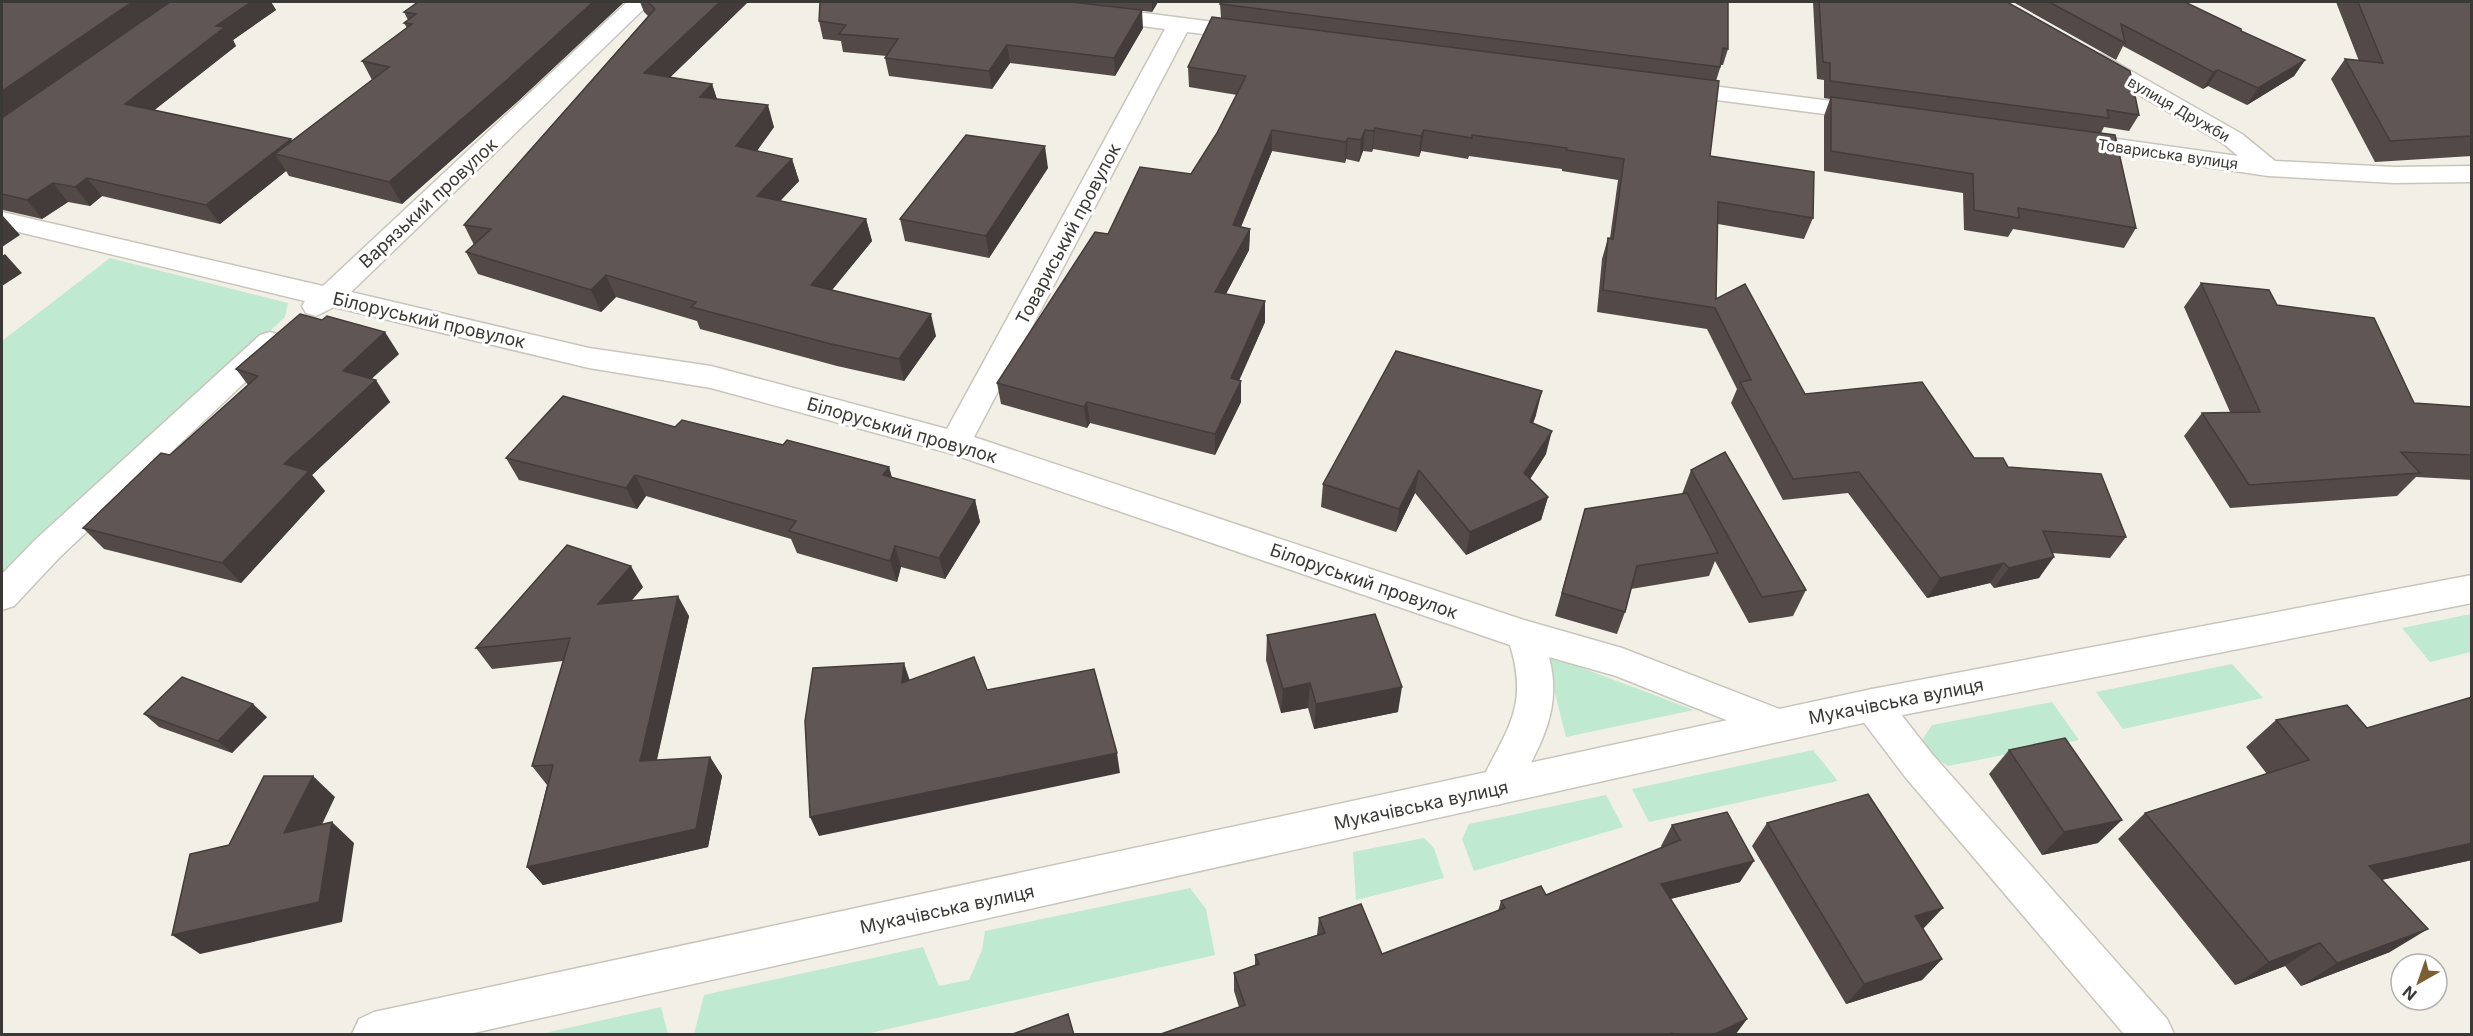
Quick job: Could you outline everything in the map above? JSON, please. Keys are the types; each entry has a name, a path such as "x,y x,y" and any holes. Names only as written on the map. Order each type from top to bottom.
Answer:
{"street":[{"name":"Варязький провулок","path":"2,596 47,549 292,324 328,297 640,2"},
{"path":"1010,2 1272,36"},
{"name":"Товариський провулок","path":"955,443 1179,24"},
{"name":"вулиця Дружби","path":"2073,47 2233,139 2268,168"},
{"path":"1655,86 1898,117"},
{"name":"Товариська вулиця","path":"2049,138 2268,168 2394,175 2472,174"},
{"name":"Білоруський провулок","path":"2,220 589,358 711,377 955,443 1524,635 1622,663 1779,726"},
{"name":"Мукачівська вулиця","path":"374,1035 1872,705 2472,589"},
{"path":"1497,788 1524,734 1536,701 1533,658 1524,635"},
{"path":"1872,705 1918,766 2152,1035"}],"green space":[{"path":"110,258 288,303 285,317 2,580 2,341"},
{"path":"2471,614 2471,652 2430,662 2402,628"},
{"path":"1545,654 1694,710 1566,737"},
{"path":"2232,664 2263,698 2123,729 2096,692"},
{"path":"2052,702 2079,740 1948,766 1929,754 1922,740 1932,725"},
{"path":"1813,750 1838,781 1649,822 1632,789"},
{"path":"1606,795 1623,827 1474,871 1462,839 1469,824"},
{"path":"1424,838 1434,848 1444,878 1356,900 1353,852"},
{"path":"1190,888 1206,909 1215,955 866,1034 694,1034 704,995 923,947 939,986 969,980 982,950 985,931"},
{"path":"661,1007 668,1034 541,1034"}],"building":[{"path":"2,2 132,2 2,91"},
{"path":"170,2 251,2 216,26 225,27 125,104 291,139 206,205 87,178 75,187 53,183 27,200 2,194 2,118"},
{"path":"418,2 593,2 389,182 275,154 389,67 362,61 412,24 404,23 416,14 404,12"},
{"path":"648,2 720,2 644,73 712,84 700,97 768,105 736,146 792,159 757,196 866,219 811,285 931,314 899,359 831,344 691,307 696,302 606,275 591,290 466,252 491,229 464,225 655,9"},
{"path":"820,2 1071,2 1142,10 1114,58 1007,45 989,71 885,58 898,39 839,34 846,25 819,21"},
{"path":"1222,2 1728,2 1728,49 1723,48 1720,67 1220,4"},
{"path":"1819,2 2007,2 2130,71 2139,115 2107,110 2109,118 1830,81 1830,63 1823,62"},
{"path":"2049,2 2185,2 2305,60 2258,88 2218,70 2213,72 2121,24 2125,43"},
{"path":"2358,2 2472,2 2472,136 2390,141 2345,59 2383,63"},
{"path":"1212,17 1719,81 1710,156 1814,172 1813,218 1718,202 1716,299 1745,284 1805,394 1922,382 1974,458 2003,458 2008,467 2101,474 2126,537 2043,531 2054,557 2009,568 2004,563 1940,578 1859,472 1793,479 1740,382 1751,380 1715,308 1603,290 1608,238 1613,239 1624,159 1566,150 1567,148 1472,135 1472,138 1424,130 1421,136 1375,128 1374,131 1365,130 1361,140 1348,138 1346,142 1272,130 1233,225 1250,229 1215,292 1265,301 1231,378 1241,381 1215,434 1087,402 1084,407 997,383 1095,232 1108,234 1140,167 1191,174 1217,133 1246,76 1188,67"},
{"path":"1831,97 2115,135 2136,228 2018,208 2019,218 1974,210 1973,174 1831,151"},
{"path":"966,135 1045,146 986,236 900,219"},
{"path":"2201,283 2269,290 2277,305 2374,318 2414,403 2472,407 2472,455 2401,452 2420,473 2249,485 2202,413 2260,412"},
{"path":"300,314 322,320 327,316 385,332 343,371 376,380 284,464 309,471 222,563 83,528 161,453 170,455 258,376 236,369"},
{"path":"1396,351 1542,391 1530,422 1552,431 1524,473 1548,497 1470,532 1419,470 1399,509 1323,484"},
{"path":"563,396 675,427 682,420 783,445 787,440 889,467 883,475 975,500 939,558 895,546 890,561 789,531 796,521 635,475 626,488 506,458"},
{"path":"1725,452 1806,590 1762,597 1691,470"},
{"path":"1687,493 1718,553 1637,566 1625,612 1562,593 1585,509"},
{"path":"567,545 631,566 598,604 678,596 640,761 710,757 696,829 527,867 553,765 532,766 570,638 476,648"},
{"path":"1375,614 1402,687 1316,704 1310,683 1283,689 1267,635"},
{"path":"974,657 987,690 1094,669 1117,753 810,817 805,721 813,668 904,663 902,683"},
{"path":"182,677 253,704 218,741 144,714"},
{"path":"2472,697 2472,843 2369,866 2428,929 2337,963 2320,943 2269,962 2145,813 2309,760 2276,720 2347,705 2367,728"},
{"path":"2065,738 2122,820 2064,832 2009,750"},
{"path":"264,776 313,776 284,833 332,822 319,902 172,935 190,854 229,845"},
{"path":"1868,794 1943,908 1915,916 1942,959 1864,984 1767,823"},
{"path":"1727,812 1754,861 1661,884 1747,1019 1713,1035 1673,1035 1672,1033 1668,1035 1158,1035 1245,1005 1234,973 1259,964 1255,955 1325,933 1319,918 1361,904 1382,954 1505,908 1501,901 1541,886 1546,895 1680,840 1672,825"},
{"path":"1068,1014 1074,1035 1010,1035"}]}
